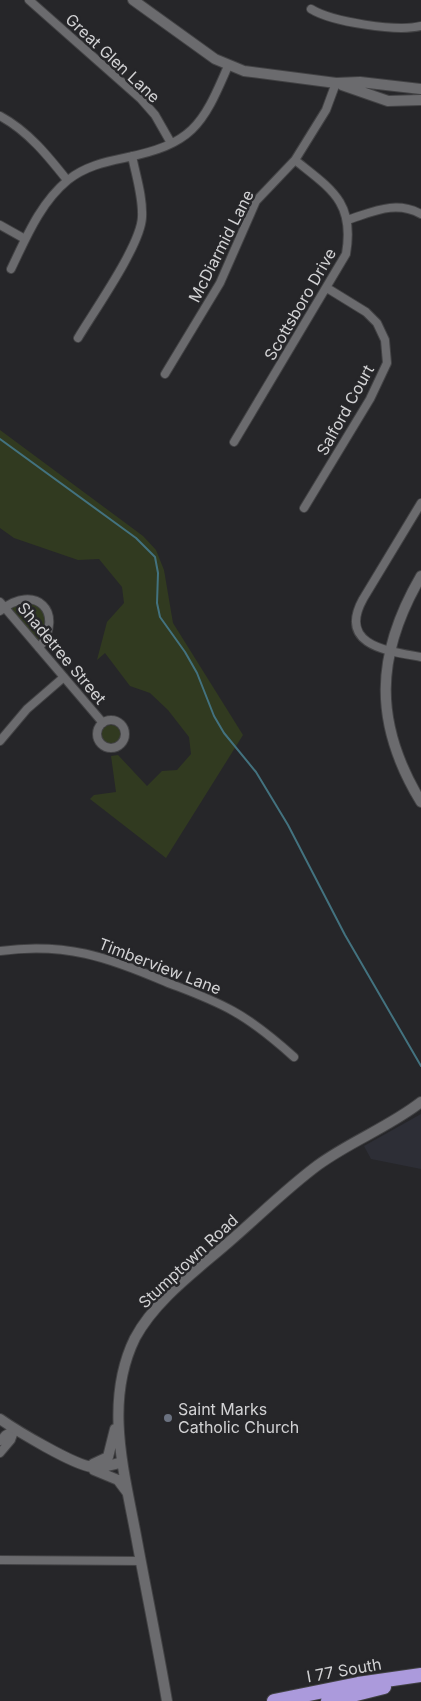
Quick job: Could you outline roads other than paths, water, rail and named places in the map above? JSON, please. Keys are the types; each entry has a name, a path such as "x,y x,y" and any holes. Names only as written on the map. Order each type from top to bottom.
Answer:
{"highway":[{"name":"I 77 South","path":"274,1701 358,1684 421,1676"},
{"path":"328,1701 421,1676"}],"street":[{"name":"Great Glen Lane","path":"29,0 141,99 155,115 171,143"},
{"path":"133,0 228,66 244,71 336,83 360,82 421,89"},
{"path":"311,9 333,19 402,28 421,26"},
{"path":"10,269 42,208 68,180 101,163 160,149 190,132 207,114 228,66"},
{"path":"336,83 388,101 421,100"},
{"name":"McDiarmid Lane","path":"166,374 220,283 256,201 295,160 326,110 336,83"},
{"path":"0,116 15,125 33,140 68,180"},
{"path":"78,338 134,246 139,231 142,217 141,204 132,156"},
{"name":"Scottsboro Drive","path":"234,442 346,254 348,220 340,200 331,188 295,160"},
{"path":"348,220 377,210 393,207 421,214"},
{"path":"0,225 25,239"},
{"name":"Salford Court","path":"304,508 370,400 387,363 385,340 377,323 366,312 327,288"},
{"path":"421,503 363,599 356,615 363,640 371,646 421,658"},
{"path":"421,576 401,613 389,651 386,690 392,737 409,782 421,802"},
{"path":"2,606 14,600 24,598 36,600 45,608 50,620 49,632 39,648"},
{"name":"Shadetree Street","path":"2,606 103,723"},
{"path":"0,741 26,709 64,677"},
{"name":"Timberview Lane","path":"0,951 22,948 68,949 129,966 232,1010 294,1057"},
{"name":"Stumptown Road","path":"166,1700 122,1462 118,1421 120,1386 127,1357 143,1326 166,1299 320,1164 385,1126 421,1102"},
{"path":"0,1420 82,1464 118,1480 125,1487 129,1498"},
{"path":"82,1464 94,1464 108,1457 118,1421"},
{"path":"0,1441 5,1435 15,1429"},
{"path":"0,1453 11,1440 15,1429"},
{"path":"82,1464 98,1467 122,1462"},
{"path":"0,1560 141,1561"}],"waterway":[{"path":"0,439 136,538 155,557 158,573 157,603 160,617 185,652 197,673 214,716 224,733 256,772 288,825 345,935 421,1066"}],"place":[{"name":"Saint Marks Catholic Church","path":"168,1418"}]}
